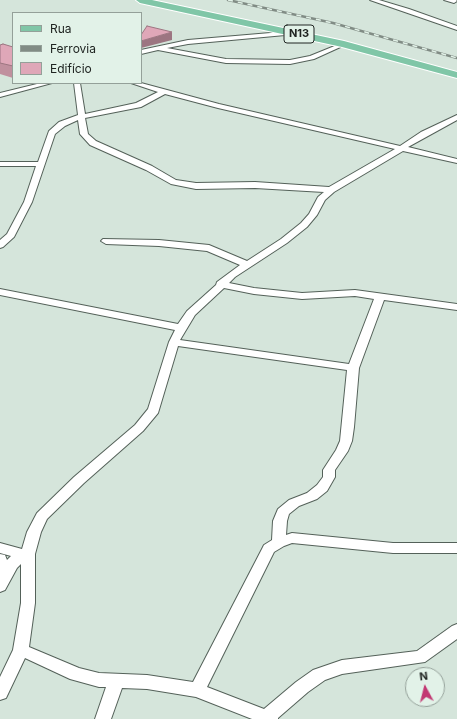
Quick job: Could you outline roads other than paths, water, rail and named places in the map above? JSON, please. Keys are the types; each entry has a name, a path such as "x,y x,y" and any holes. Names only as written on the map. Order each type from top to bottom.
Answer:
{"main road":[{"name":"N13","path":"140,0 344,44 457,75"}],"street":[{"path":"374,0 457,28"},
{"path":"447,0 454,1"},
{"path":"142,52 188,42 294,33"},
{"path":"155,48 226,61 290,62 312,58 344,44"},
{"path":"0,95 45,84"},
{"path":"78,84 84,134 93,143 149,168 174,182 196,186 255,185 331,190"},
{"path":"138,84 218,106 457,161"},
{"path":"0,245 11,235 28,202 52,133 62,124 82,115 138,105 164,91"},
{"path":"0,693 21,650 28,603 26,554 42,516 79,480 139,428 154,410 174,342 191,313 220,284 284,241 304,225 313,215 321,199 331,190 403,149 424,134 457,117"},
{"path":"0,164 41,164"},
{"path":"106,241 187,245 209,248 247,265"},
{"path":"220,284 254,292 302,296 341,293 380,296 457,307"},
{"path":"0,292 181,328"},
{"path":"279,542 280,521 283,512 294,503 312,496 322,488 329,477 329,470 342,451 346,441 348,427 353,368 380,296"},
{"path":"174,342 353,368"},
{"path":"197,690 269,549 279,542 292,538 393,548 457,548"},
{"path":"0,548 26,554"},
{"path":"0,586 6,573 17,559 26,554"},
{"path":"0,559 6,573"},
{"path":"21,650 76,674 98,680 147,682 197,690 268,718 302,687 319,676 342,667 420,657 457,630"},
{"path":"103,719 116,681"}],"railway":[{"path":"228,0 333,23 457,58"}]}
